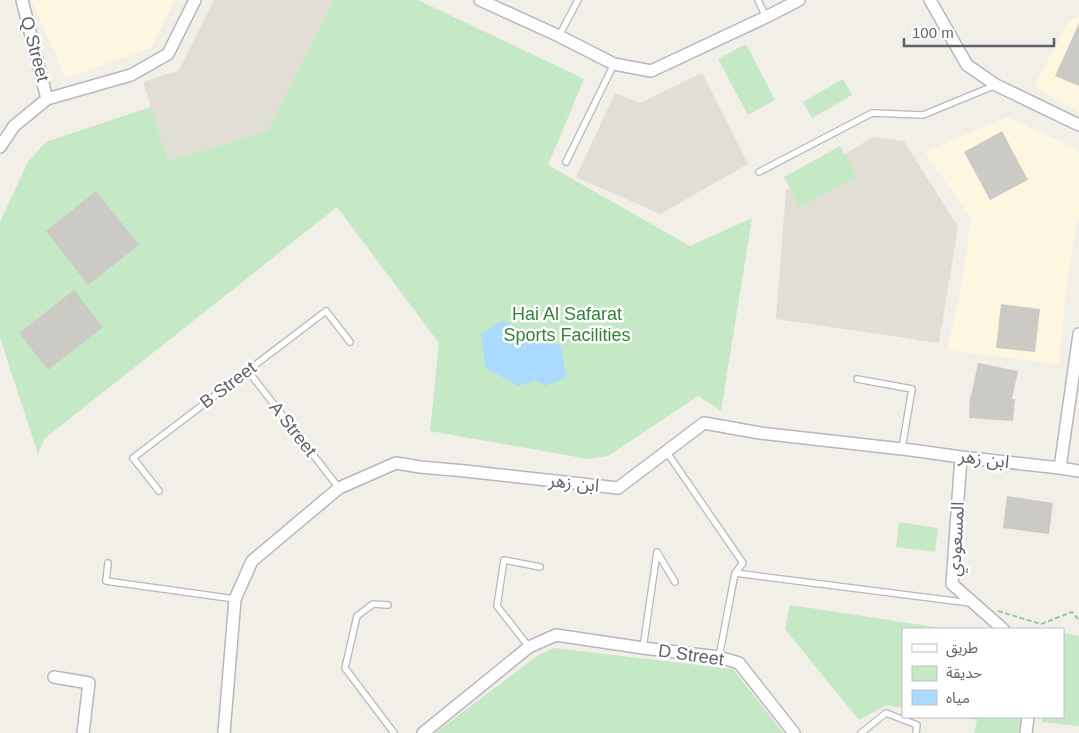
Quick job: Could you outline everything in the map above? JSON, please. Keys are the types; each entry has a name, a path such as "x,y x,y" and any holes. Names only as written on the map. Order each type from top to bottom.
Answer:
{"street":[{"name":"Q Street","path":"22,0 47,99"},
{"path":"0,147 14,126 47,99 131,75 168,54 195,0"},
{"path":"480,0 559,36 614,64 652,72 799,0"},
{"path":"930,0 967,65 996,85 1079,125"},
{"path":"1060,468 1079,334"},
{"name":"ابن زهر","path":"224,733 236,599 252,561 339,488 396,463 420,468 465,471 618,488 704,423 760,433 902,448 1079,471"},
{"name":"المسعودي","path":"962,457 952,584 1002,628"},
{"name":"D Street","path":"423,733 529,647 556,635 740,662 794,733"},
{"path":"54,677 89,683 83,733"},
{"path":"1026,733 1028,718"}],"lane":[{"path":"559,36 578,0"},
{"path":"758,0 766,17"},
{"path":"566,162 614,64"},
{"path":"759,172 872,112 923,115 996,85"},
{"name":"B Street","path":"159,491 133,458 326,311 350,342"},
{"name":"A Street","path":"248,370 339,488"},
{"path":"857,379 912,389 902,448"},
{"path":"666,451 743,562 735,573 719,658"},
{"name":"D Street","path":"643,648 657,552 675,582"},
{"path":"529,647 497,606 504,560 540,567"},
{"path":"108,563 106,581 236,599"},
{"path":"735,573 974,603"},
{"path":"388,605 373,604 357,616 345,668 394,733"},
{"path":"861,733 886,713 917,724 916,733"}],"path":[{"path":"993,609 1040,624 1072,612 1079,620"}],"shaded area":[{"path":"31,0 175,0 151,48 66,78"},
{"path":"214,0 333,0 267,131 168,161 143,82 179,70"},
{"path":"1079,16 1079,113 1034,86 1069,21"},
{"path":"702,73 748,164 660,214 576,177 615,93 640,103"},
{"path":"1007,117 1075,148 1079,156 1079,217 1065,298 1059,364 947,350 962,283 971,219 925,152"},
{"path":"873,137 904,141 958,227 939,343 776,319 786,190"}],"green space":[{"name":"Hai Al Safarat Sports Facilities","path":"333,0 418,0 584,79 548,165 690,246 752,218 721,411 698,396 608,456 588,459 430,431 439,343 337,207 44,439 38,454 0,338 0,222 28,162 46,142 151,107 168,161 267,131"},
{"path":"746,44 775,100 748,115 718,59"},
{"path":"843,79 852,95 812,118 803,102"},
{"path":"840,146 856,176 800,207 784,177"},
{"path":"899,522 938,528 935,552 896,547"},
{"path":"790,605 941,628 902,628 902,708 887,705 859,720 785,629"},
{"path":"1064,633 1079,636 1079,726 1042,722 1042,718 1064,718"},
{"path":"554,648 733,669 783,733 435,733 540,654"},
{"path":"966,718 1022,718 1019,733 974,733 977,720"}],"water":[{"path":"502,321 561,346 566,378 544,386 536,380 518,386 485,367 481,334"}],"building":[{"path":"1079,23 1079,86 1055,76"},
{"path":"1002,131 1028,180 990,200 964,152"},
{"path":"96,191 139,245 88,285 46,231"},
{"path":"74,290 103,327 48,370 19,333"},
{"path":"1001,304 1040,309 1035,352 996,348"},
{"path":"978,363 1018,371 1012,399 1015,399 1013,421 969,418 970,396"},
{"path":"1007,496 1053,503 1049,534 1003,528"}]}
